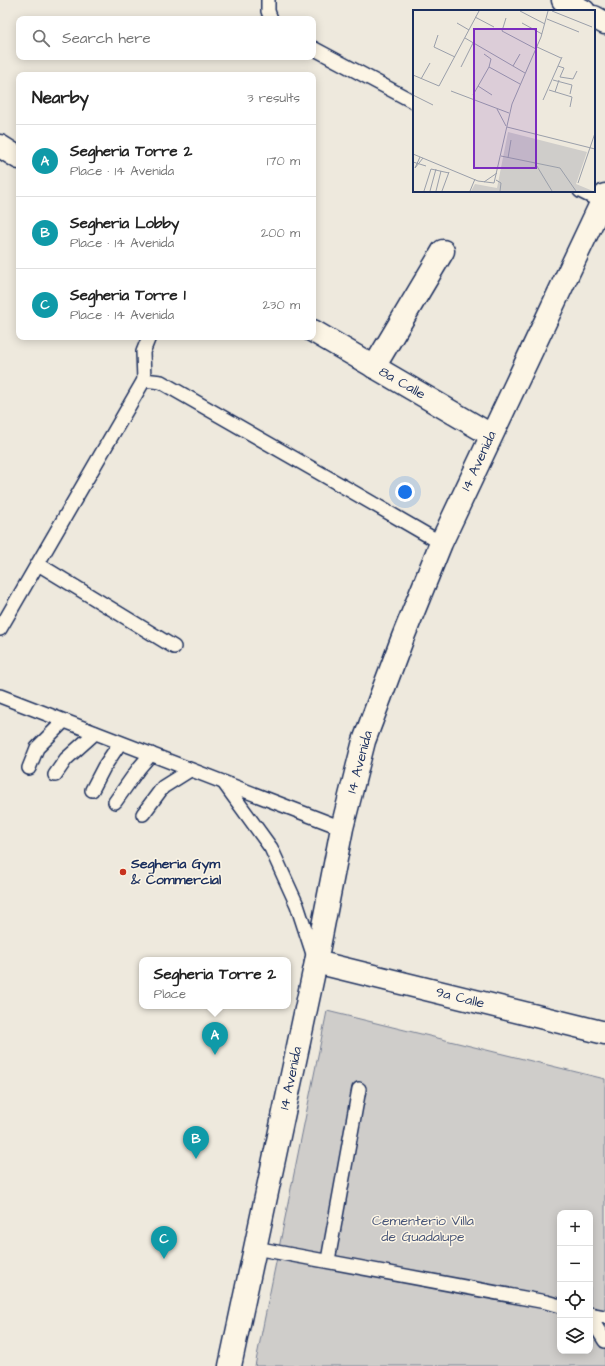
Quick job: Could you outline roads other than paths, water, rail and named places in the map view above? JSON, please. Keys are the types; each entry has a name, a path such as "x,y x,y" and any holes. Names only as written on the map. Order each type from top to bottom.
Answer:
{"street":[{"path":"563,0 582,10"},
{"path":"595,18 605,23"},
{"path":"0,146 16,156"},
{"name":"14 Avenida","path":"230,1366 316,962 342,828 364,741 403,636 441,543 603,199"},
{"path":"374,367 442,251"},
{"name":"8a Calle","path":"316,333 491,435"},
{"name":"9a Calle","path":"316,962 605,1034"}],"lane":[{"path":"268,0 268,11 270,16"},
{"path":"316,50 413,101"},
{"path":"583,192 603,199"},
{"path":"0,630 144,380 143,352 148,340"},
{"path":"144,380 161,382 441,543"},
{"path":"38,564 174,647"},
{"path":"0,696 342,828"},
{"path":"29,768 37,748 64,721"},
{"path":"54,775 66,759 96,733"},
{"path":"92,790 104,767 120,743"},
{"path":"115,802 151,754"},
{"path":"143,814 163,787 190,770"},
{"path":"224,783 270,848 297,905 316,962"},
{"path":"328,1260 359,1089"},
{"path":"255,1248 328,1260 557,1305"},
{"path":"593,1316 605,1317"},
{"path":"591,1318 605,1341"}],"place":[{"name":"Segheria Gym & Commercial","path":"123,872"},
{"name":"Segheria Torre 2","path":"215,1055"},
{"name":"Segheria Lobby","path":"196,1159"},
{"name":"Segheria Torre 1","path":"164,1259"}],"park label":[{"name":"Cementerio Villa de Guadalupe","path":"423,1230"}]}
